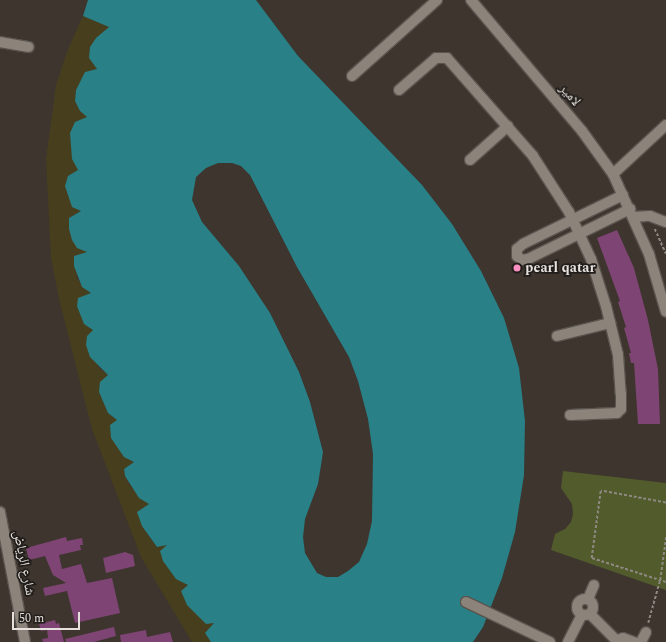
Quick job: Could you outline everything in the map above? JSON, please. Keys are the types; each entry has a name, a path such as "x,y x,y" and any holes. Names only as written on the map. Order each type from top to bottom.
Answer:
{"street":[{"path":"352,76 437,0"},
{"name":"لامير","path":"471,0 582,131 613,174 632,213 657,275 666,312"},
{"path":"0,42 29,47"},
{"path":"399,90 436,58 444,57 452,62 508,126 545,173 573,220 591,259 610,323 620,373 621,409 614,414 570,415"},
{"path":"613,174 666,125"},
{"path":"470,160 508,126"},
{"path":"623,195 523,244 517,249 517,256 522,260 528,258 579,233 632,213 650,216 666,222"},
{"path":"557,336 610,323"},
{"name":"شارع الرياض","path":"0,512 25,642"},
{"path":"568,642 593,606 588,599 594,585"},
{"path":"466,602 550,642"},
{"path":"586,614 616,641 623,638 634,642"},
{"path":"641,642 646,632"}],"path":[{"path":"650,216 666,254"},
{"path":"666,503 601,491 592,558 666,582"},
{"path":"646,632 660,580 666,537"}],"green space":[{"path":"563,471 666,483 666,590 551,550 555,534 565,529 571,522 573,514 572,504 561,488"}],"sand":[{"path":"83,16 109,27 96,38 97,69 76,90 75,101 80,111 87,117 79,170 68,176 81,211 69,218 72,240 88,252 76,277 82,286 91,293 98,367 108,375 99,392 108,413 117,420 134,462 124,469 125,476 130,486 149,504 142,526 157,547 168,544 188,585 215,623 205,633 211,642 192,642 141,557 92,429 59,299 51,258 46,159 56,85 68,49"}],"water":[{"path":"88,0 256,0 298,56 422,185 452,224 481,271 504,318 519,368 525,421 524,475 515,532 502,578 483,627 473,642 211,642 205,633 214,623 206,624 187,605 181,591 188,585 176,579 163,561 160,551 167,545 157,547 142,526 137,512 149,504 139,498 125,476 124,469 134,462 124,457 111,438 110,425 117,420 108,413 99,392 100,382 108,375 90,357 86,345 87,336 93,330 84,324 77,306 78,298 91,293 82,287 74,266 74,256 87,252 77,248 72,240 69,229 69,218 81,211 72,207 65,186 68,176 78,170 72,159 70,133 75,122 87,117 80,111 75,101 76,90 85,72 97,69 89,58 90,47 96,38 109,27 83,16","holes":["218,163 232,163 241,166 250,175 297,267 349,357 358,381 368,419 373,454 372,521 367,544 359,562 338,577 326,577 317,573 305,553 303,537 305,519 318,484 323,452 310,402 299,372 270,313 239,266 202,222 192,200 196,177 206,168"]}],"building":[{"path":"617,230 634,268 648,320 658,369 660,424 638,424 634,363 631,363 629,353 631,353 624,328 626,327 618,302 620,301 597,238"},
{"path":"66,537 67,541 82,538 83,545 80,545 81,550 59,555 62,569 81,564 87,583 112,578 120,613 75,623 67,591 45,596 43,588 66,583 53,575 45,556 29,560 26,548"},
{"path":"125,552 133,555 135,566 106,573 103,558"},
{"path":"55,620 56,624 59,623 64,642 43,642 42,639 48,638 47,630 41,631 39,624"},
{"path":"114,627 116,636 94,642 66,642 65,639"},
{"path":"146,630 147,637 170,632 173,642 121,642 120,635"}],"place":[{"name":"pearl qatar","path":"517,268"}]}
